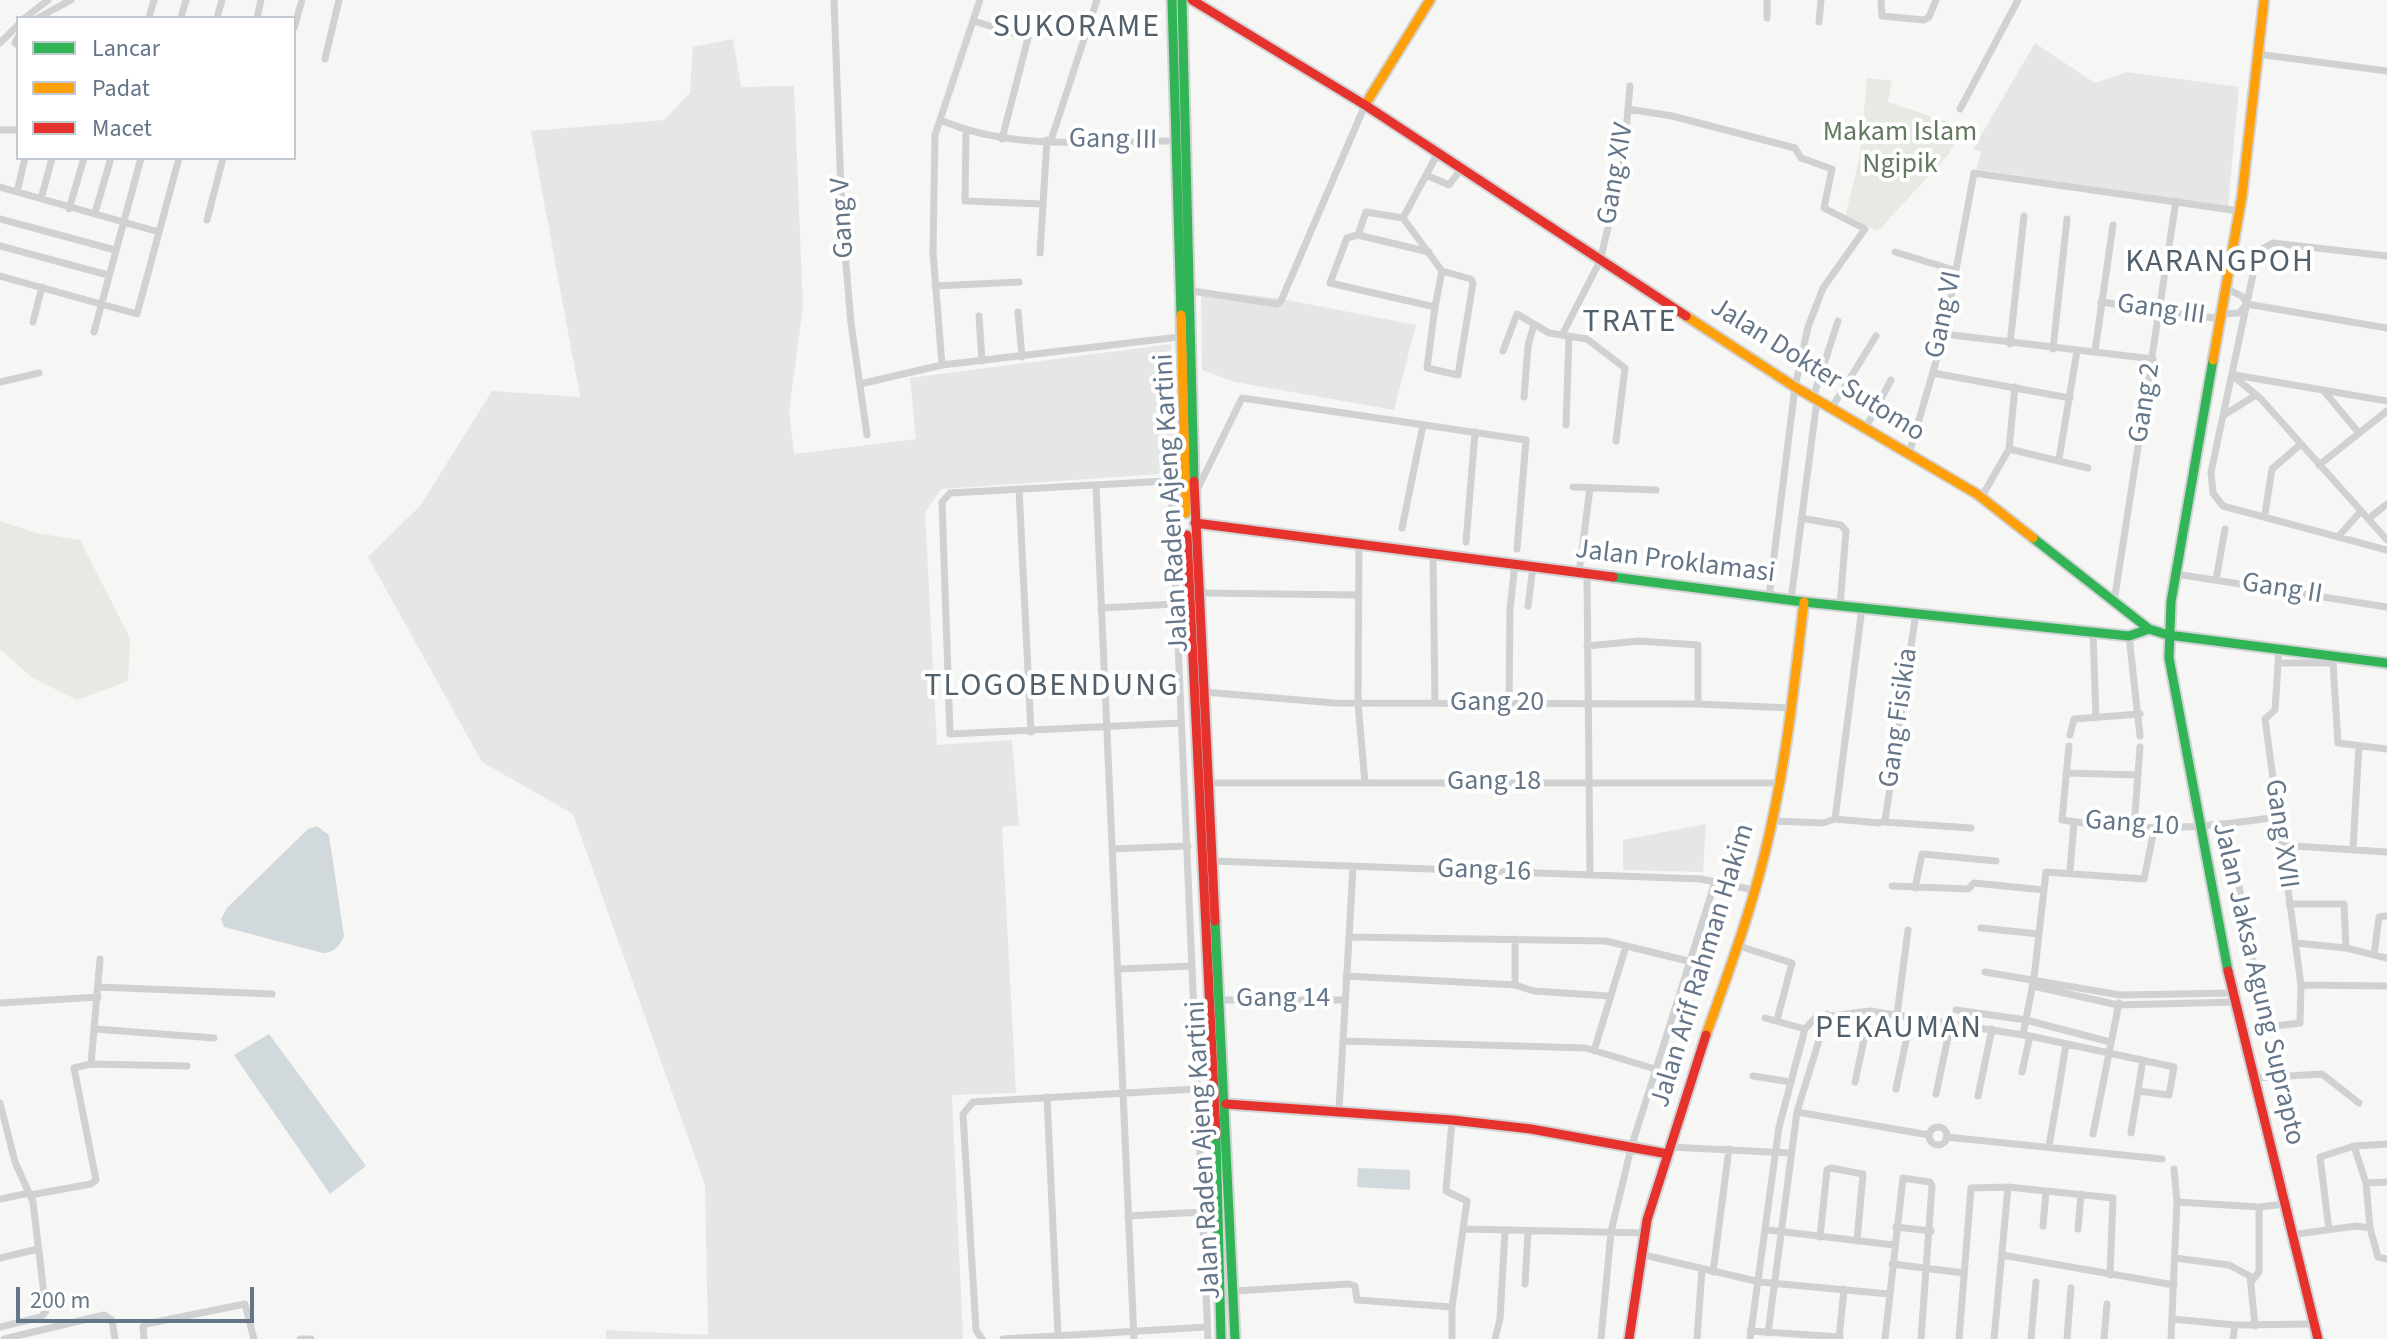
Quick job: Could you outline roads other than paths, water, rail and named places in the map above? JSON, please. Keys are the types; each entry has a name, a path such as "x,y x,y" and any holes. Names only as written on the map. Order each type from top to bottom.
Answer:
{"main road":[{"name":"Jalan Raden Ajeng Kartini","path":"1172,0 1175,141 1186,290 1220,1000 1218,1045"},
{"name":"Jalan Raden Ajeng Kartini","path":"1182,0 1179,337 1219,1066 1221,1339"},
{"name":"Jalan Dokter Sutomo","path":"1192,0 1365,105 1795,387 1981,498 2114,605 2149,629 2168,635 2387,663"},
{"path":"1365,105 1430,0"},
{"name":"Jalan Jaksa Agung Suprapto","path":"2264,0 2239,211 2168,635 2173,685 2199,829 2234,998 2318,1339"},
{"name":"Jalan Proklamasi","path":"1195,523 1804,602 2129,636 2149,629"},
{"name":"Jalan Arif Rahman Hakim","path":"1629,1339 1645,1233 1754,890 1772,821 1791,708 1804,602"},
{"name":"Jalan Raden Ajeng Kartini","path":"1219,1066 1226,1104 1235,1339"},
{"path":"1226,1104 1452,1120 1531,1129 1631,1148 1669,1151"}],"street":[{"path":"28,16 48,0"},
{"path":"42,16 71,0"},
{"path":"296,21 302,0"},
{"path":"325,59 339,0"},
{"name":"Gang V","path":"834,0 842,218 867,435"},
{"path":"942,365 935,286 935,135 980,0"},
{"path":"1040,253 1049,140 1097,0"},
{"path":"1767,0 1767,18"},
{"path":"1819,22 1821,0"},
{"path":"1881,0 1882,16 1924,20 1936,0"},
{"path":"1960,109 2018,0"},
{"path":"974,21 1028,38 1002,139"},
{"path":"0,43 16,27"},
{"path":"2257,54 2387,71"},
{"name":"Gang XIV","path":"1565,336 1600,261 1623,165 1630,86"},
{"path":"1186,290 1277,304 1365,105"},
{"path":"1628,109 1672,116 1795,148 1801,158 1832,169 1823,206 1865,230 1823,288 1814,306 1795,387 1769,597"},
{"name":"Gang III","path":"941,120 966,131 1002,139 1175,141"},
{"path":"966,131 965,201 1043,204"},
{"path":"1403,218 1438,153"},
{"path":"17,192 25,160"},
{"path":"41,199 51,160"},
{"path":"69,209 83,160"},
{"path":"95,213 110,160"},
{"path":"94,332 140,160"},
{"path":"0,276 137,314 178,160"},
{"path":"207,220 222,160"},
{"path":"1426,175 1446,185 1461,169"},
{"name":"Gang VI","path":"1909,454 1944,334 1972,174 2008,176 2176,201"},
{"path":"0,187 159,232"},
{"path":"2176,201 2239,211"},
{"name":"Gang 2","path":"2114,605 2176,201"},
{"path":"1358,235 1367,212 1403,218 1442,271 1473,281 1458,375 1427,368 1442,271"},
{"path":"2010,344 2024,216"},
{"path":"0,219 115,250"},
{"path":"2053,349 2067,219"},
{"path":"2095,351 2113,225"},
{"path":"1429,252 1358,235 1347,238 1330,283 1435,307"},
{"path":"2387,256 2268,244 2258,251 2211,472 2213,493 2223,506 2265,514 2387,550"},
{"path":"0,246 108,275"},
{"path":"1895,252 1954,270"},
{"path":"935,286 1019,282"},
{"path":"33,322 42,287"},
{"path":"2226,288 2243,297 2247,304"},
{"name":"Gang III","path":"2101,302 2221,316"},
{"path":"2221,316 2239,313 2247,304"},
{"path":"2247,304 2387,328"},
{"path":"1018,312 1022,357"},
{"path":"1503,351 1517,314 1565,336 1587,339 1625,368 1616,441"},
{"path":"979,316 982,361"},
{"path":"1791,600 1815,399 1838,321"},
{"path":"1524,397 1528,346 1534,324"},
{"path":"1944,334 2153,359"},
{"path":"1565,336 1566,425"},
{"path":"1831,409 1876,336"},
{"path":"860,384 942,365 1179,337"},
{"path":"2059,459 2077,351"},
{"path":"0,382 39,373"},
{"path":"1933,373 2070,398"},
{"path":"2232,375 2387,401"},
{"path":"2232,375 2256,395 2387,540"},
{"path":"1865,429 1891,380"},
{"path":"1981,498 2009,449 2015,387"},
{"path":"2323,390 2359,433"},
{"path":"2223,415 2256,395"},
{"path":"1194,495 1242,398 1526,440 1517,549"},
{"path":"2319,465 2387,411"},
{"path":"1402,528 1423,425"},
{"path":"1466,542 1475,432"},
{"path":"2265,514 2272,469 2301,444"},
{"path":"2009,449 2088,468"},
{"path":"1180,723 953,736 947,729 942,502 950,493 1185,480"},
{"path":"1171,481 1208,1339"},
{"path":"1096,485 1134,1335"},
{"path":"1573,487 1656,490"},
{"path":"1590,488 1583,573 1592,782 1590,875"},
{"path":"1019,489 1031,732"},
{"path":"2368,519 2387,504"},
{"path":"2338,537 2361,511"},
{"path":"1801,518 1841,525 1846,531 1840,606"},
{"path":"2216,580 2225,529"},
{"path":"1359,544 1358,703 1365,783"},
{"path":"1433,554 1435,703"},
{"path":"1509,705 1510,609 1515,564"},
{"path":"1528,606 1533,567"},
{"name":"Gang II","path":"2176,574 2387,607"},
{"path":"1199,593 1359,595"},
{"path":"1101,608 1175,604"},
{"path":"1835,819 1862,608"},
{"name":"Gang Fisikia","path":"1883,822 1916,613"},
{"path":"2093,631 2096,718"},
{"path":"2129,636 2140,714 2140,736"},
{"path":"1587,646 1639,641 1698,645 1698,704"},
{"name":"Gang XVII","path":"2228,825 2264,1024 2267,1027 2300,1023 2301,985 2279,845 2265,719 2275,710 2279,649"},
{"path":"2278,663 2333,663 2338,742 2386,748 2387,736"},
{"name":"Gang 20","path":"1204,692 1358,703 1698,704 1791,708"},
{"path":"2070,735 2073,719 2140,714"},
{"name":"Gang 10","path":"2069,746 2061,818 2154,830 2199,829 2277,817"},
{"path":"2353,848 2359,746"},
{"path":"2134,827 2140,747"},
{"path":"2066,773 2138,775"},
{"name":"Gang 18","path":"1209,783 1779,783"},
{"path":"1772,821 1823,823 1835,819 1971,828"},
{"path":"2070,871 2074,822"},
{"path":"2022,1072 2026,1020 2034,982 2047,871 2144,879 2154,830"},
{"path":"2279,845 2387,852"},
{"path":"1112,849 1188,846"},
{"path":"1915,888 1922,854 1996,861"},
{"name":"Gang 16","path":"1213,861 1590,875 1715,882 1754,890"},
{"path":"1339,1110 1353,868"},
{"path":"1601,1339 1611,1232 1631,1148 1715,882"},
{"path":"1892,886 1968,889 1974,883 2044,890"},
{"path":"2289,904 2344,904 2346,948"},
{"path":"2374,955 2379,917 2387,916"},
{"path":"1981,928 2039,934"},
{"path":"1897,1015 1908,930"},
{"path":"1349,937 1606,941 1688,961"},
{"path":"1515,939 1515,985"},
{"path":"2296,943 2346,948 2387,958"},
{"path":"1736,945 1792,963 1777,1020"},
{"path":"1594,1051 1626,946"},
{"path":"91,1064 100,959"},
{"path":"1118,969 1192,966"},
{"path":"1985,972 2120,995 2234,998"},
{"path":"1346,976 1515,985 1534,991 1609,996"},
{"path":"2034,982 2118,1005 2234,998"},
{"path":"2301,985 2387,986"},
{"path":"98,987 272,994"},
{"path":"2093,1134 2120,995"},
{"path":"0,1003 98,997"},
{"name":"Gang 14","path":"1220,1000 1345,1000"},
{"path":"1956,1010 2026,1020 2110,1042"},
{"path":"1855,1082 1870,1011"},
{"path":"1844,1289 1840,1338 1768,1333 1750,1335 1768,1230 1779,1127 1805,1029 1811,1021 1827,1014 1870,1011 2027,1035 2172,1065 2172,1081 2167,1096 2138,1091"},
{"path":"1768,1333 1797,1112 1827,1014"},
{"path":"1896,1089 1911,1017"},
{"path":"1765,1018 1805,1029"},
{"path":"1936,1094 1951,1023"},
{"path":"95,1029 214,1038"},
{"path":"1978,1096 1992,1029"},
{"path":"1343,1041 1594,1051 1655,1069"},
{"path":"2049,1146 2066,1044"},
{"path":"2131,1133 2143,1060"},
{"path":"0,1199 95,1181 74,1068 91,1064 187,1066"},
{"path":"2254,1078 2322,1074 2359,1103"},
{"path":"1753,1076 1791,1082"},
{"path":"982,1339 976,1330 963,1114 973,1102 1195,1089"},
{"path":"1047,1097 1058,1335"},
{"path":"1787,1099 1800,1102"},
{"path":"0,1103 15,1162 29,1194 45,1313 0,1327"},
{"path":"1797,1112 1929,1135 1931,1141 1938,1145 1946,1137 2162,1159"},
{"path":"1452,1120 1446,1189 1449,1194 1467,1199 1452,1307 1452,1339"},
{"path":"1779,1127 1795,1128"},
{"path":"2329,1230 2320,1156 2354,1146 2387,1144"},
{"path":"2354,1146 2366,1183 2375,1252 2378,1257 2387,1259"},
{"path":"1669,1151 1729,1149 1790,1153"},
{"path":"1713,1272 1729,1149"},
{"path":"1820,1237 1827,1170 1831,1168 1863,1174 1857,1241"},
{"path":"2171,1339 2177,1202 2174,1169"},
{"path":"1885,1339 1903,1178 1931,1183 1929,1270 1921,1339"},
{"path":"2366,1183 2387,1182"},
{"path":"1994,1339 2008,1187"},
{"path":"1959,1339 1971,1188 2008,1187 2115,1200 2110,1275"},
{"path":"2043,1226 2046,1191"},
{"path":"2078,1229 2081,1194"},
{"path":"2177,1202 2259,1207 2284,1204"},
{"path":"2251,1282 2259,1272 2259,1207"},
{"path":"1128,1216 1202,1212"},
{"path":"1896,1227 1931,1231"},
{"path":"2290,1235 2370,1228"},
{"path":"1463,1229 1645,1233"},
{"path":"1768,1230 1894,1245"},
{"path":"1495,1339 1500,1319 1505,1231"},
{"path":"1525,1284 1528,1232"},
{"path":"0,1258 38,1249"},
{"path":"1640,1254 1760,1282 1889,1294"},
{"path":"2002,1255 2174,1285"},
{"path":"2175,1258 2229,1265 2250,1276 2255,1326"},
{"path":"1892,1264 1964,1273"},
{"path":"1697,1339 1702,1269"},
{"path":"2031,1339 2036,1282"},
{"path":"1234,1291 1349,1284 1355,1286 1357,1300 1452,1307"},
{"path":"2067,1339 2071,1288"},
{"path":"144,1339 143,1327 146,1324 243,1304 254,1339"},
{"path":"2104,1339 2107,1304"},
{"path":"4,1339 106,1315 112,1320 115,1339"},
{"path":"2172,1319 2255,1326 2313,1324"},
{"path":"2233,1339 2235,1325"},
{"path":"1003,1339 1134,1335 1207,1327"},
{"path":"300,1339 311,1339"}],"district":[{"name":"SUKORAME","path":"1077,29"},
{"name":"KARANGPOH","path":"2220,264"},
{"name":"TRATE","path":"1630,324"},
{"name":"TLOGOBENDUNG","path":"1052,688"},
{"name":"PEKAUMAN","path":"1899,1030"}],"park label":[{"name":"Makam Islam Ngipik","path":"1900,150"}]}
